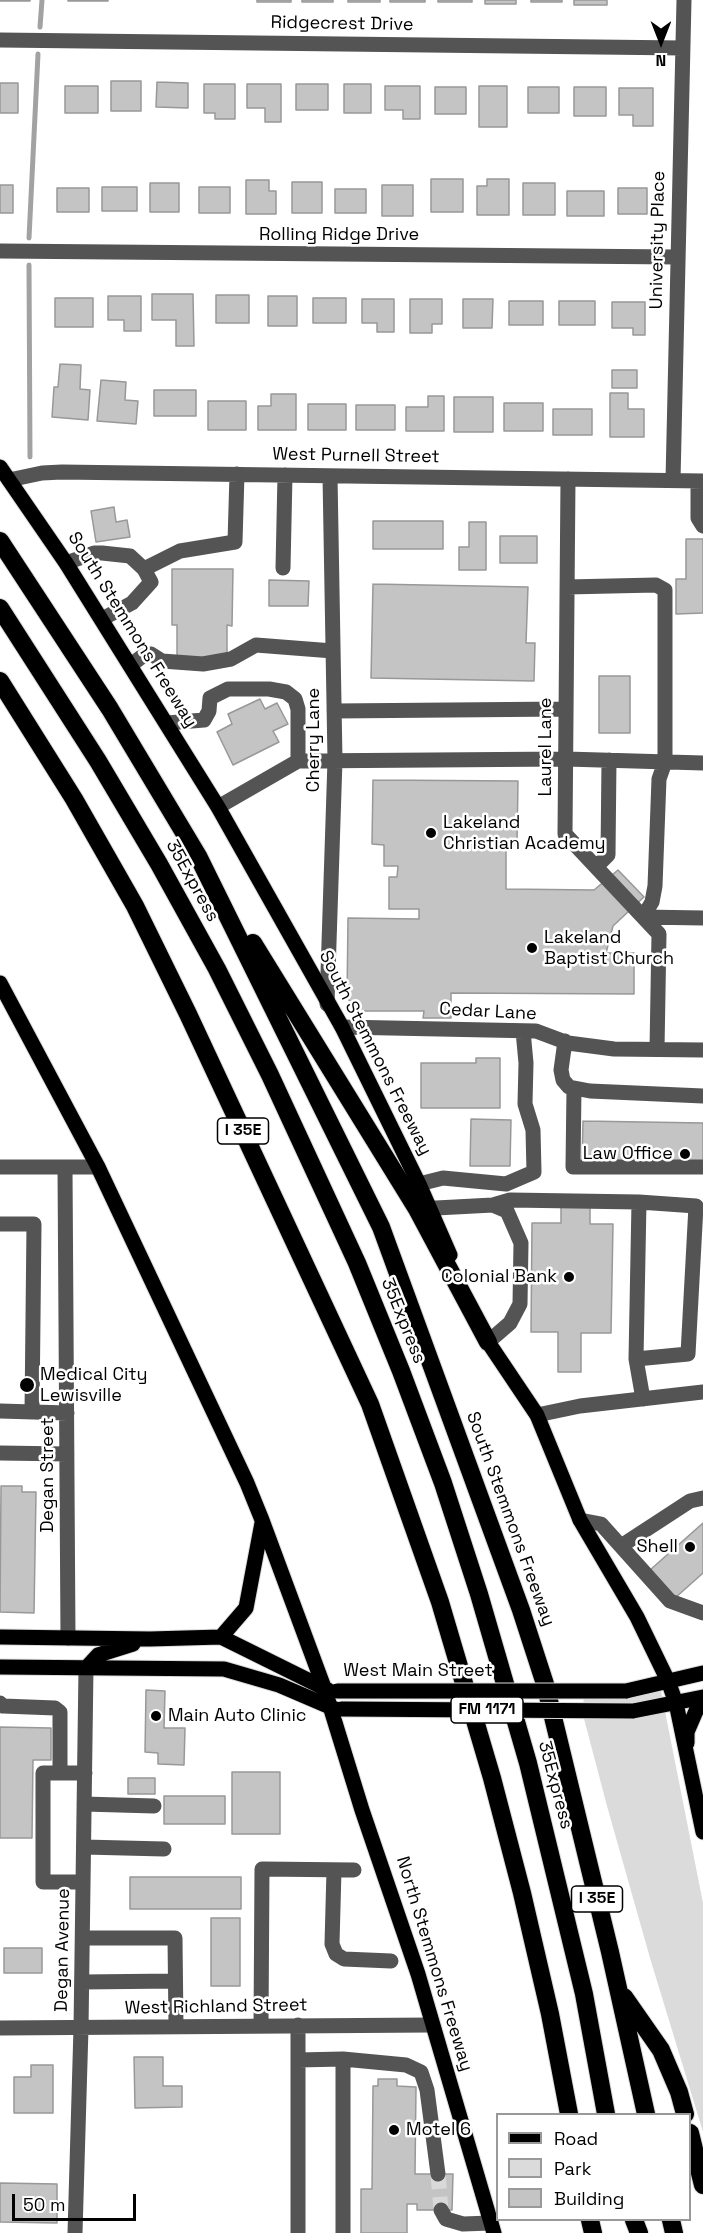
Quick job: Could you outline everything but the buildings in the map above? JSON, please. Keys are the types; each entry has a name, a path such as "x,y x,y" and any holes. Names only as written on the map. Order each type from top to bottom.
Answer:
{"highway":[{"name":"South Stemmons Freeway","path":"0,541 110,709 198,856 381,1227 521,1610 545,1684 618,1989"},
{"name":"35Express","path":"0,608 98,761 217,969 270,1075 357,1263 401,1371 443,1483 479,1594 528,1763 584,1994 606,2113"},
{"name":"I 35E","path":"0,681 74,799 135,906 188,1014 370,1404 440,1602 492,1778 550,2014 569,2113"},
{"path":"198,856 423,1208 488,1342"},
{"path":"618,1989 661,2050 679,2092 684,2113"},
{"name":"I 35E","path":"618,1989 646,2113"},
{"path":"691,2137 703,2185"}],"main road":[{"name":"South Stemmons Freeway","path":"0,467 102,618 218,807 342,1027 419,1184 423,1208"},
{"path":"0,983 98,1167 262,1520 331,1690 336,1709"},
{"path":"488,1342 537,1415 580,1520 637,1617 668,1682 676,1703 703,1832"},
{"path":"221,1637 246,1608 262,1520"},
{"name":"West Main Street","path":"0,1637 150,1639 221,1637 331,1690 626,1690 703,1673"},
{"path":"86,1668 98,1655 150,1639"},
{"path":"0,1667 224,1669 279,1685 336,1709"},
{"name":"FM 1171","path":"336,1709 633,1711 703,1697"},
{"path":"687,1755 687,1732 696,1711 703,1704"},
{"name":"North Stemmons Freeway","path":"336,1709 362,1810 418,1974 492,2228"}],"street":[{"name":"University Place","path":"673,480 684,0"},
{"name":"Ridgecrest Drive","path":"0,40 683,48"},
{"name":"Rolling Ridge Drive","path":"0,251 677,257"},
{"name":"West Purnell Street","path":"9,480 42,473 62,472 700,481"},
{"path":"144,569 180,551 235,542 237,474"},
{"path":"283,568 285,475"},
{"name":"Cherry Lane","path":"327,1004 335,760 330,476"},
{"name":"Laurel Lane","path":"568,479 565,834 659,934 657,1049"},
{"path":"700,481 698,518 703,526"},
{"path":"66,562 94,553 102,553 130,556 144,569 151,582 132,603 102,618"},
{"path":"567,587 656,585 665,590 665,762 659,778 655,886 652,902 643,917"},
{"path":"131,665 144,655 151,654 162,661 203,664 231,659 256,645 333,651"},
{"path":"166,723 204,720 210,698 228,689 269,689 286,692 295,699 298,709 298,761"},
{"path":"334,711 566,709"},
{"path":"218,807 298,761 566,759 703,763"},
{"path":"596,867 608,855 609,760"},
{"path":"643,917 703,918"},
{"name":"Cedar Lane","path":"342,1027 536,1031 564,1041 614,1049 703,1050"},
{"path":"419,1184 443,1178 506,1184 534,1172 533,1130 525,1104 526,1064 523,1031"},
{"path":"564,1041 561,1070 563,1080 569,1087 598,1092 703,1096"},
{"path":"574,1088 573,1167 703,1167"},
{"path":"0,1167 98,1167"},
{"name":"Degan Street","path":"65,1167 68,1638"},
{"path":"423,1208 493,1205 510,1200 639,1202 696,1206 688,1354 636,1359"},
{"path":"639,1202 636,1359 643,1400"},
{"path":"488,1342 510,1323 520,1304 521,1243 507,1211 493,1205"},
{"path":"0,1224 34,1224 32,1412"},
{"path":"537,1415 580,1406 703,1392"},
{"path":"0,1411 67,1413"},
{"path":"0,1453 67,1454"},
{"path":"621,1546 690,1501 703,1498"},
{"path":"580,1520 602,1524 670,1601 703,1613"},
{"name":"Degan Avenue","path":"75,2233 83,1938 86,1668"},
{"path":"0,1702 3,1706 56,1708 60,1712 60,1773"},
{"path":"83,1882 43,1882 43,1773 85,1773"},
{"path":"84,1804 154,1806"},
{"path":"84,1847 164,1849"},
{"path":"261,2025 262,1869 354,1870"},
{"path":"334,1870 332,1944 336,1954 345,1959 391,1961"},
{"path":"83,1938 175,1938 176,2027"},
{"path":"82,1982 175,1981"},
{"path":"298,2025 298,2233"},
{"name":"West Richland Street","path":"0,2028 432,2025"},
{"path":"298,2060 343,2059 406,2065 421,2072 428,2090 438,2174"},
{"path":"343,2059 343,2233"},
{"path":"441,2210 446,2219 492,2228"}],"green space":[{"path":"584,1686 660,1686 703,1903 703,2132 607,1806 583,1715"}],"waterway":[{"path":"40,27 42,0"},
{"path":"29,238 38,54"},
{"path":"29,265 30,457"}],"tunnel":[{"path":"438,2174 441,2210"}],"place":[{"name":"Lakeland Christian Academy","path":"431,833"},
{"name":"Lakeland Baptist Church","path":"532,948"},
{"name":"Law Office","path":"685,1154"},
{"name":"Colonial Bank","path":"569,1277"},
{"name":"Medical City Lewisville","path":"27,1385"},
{"name":"Shell","path":"690,1547"},
{"name":"Main Auto Clinic","path":"156,1716"},
{"name":"Motel 6","path":"394,2130"}]}
